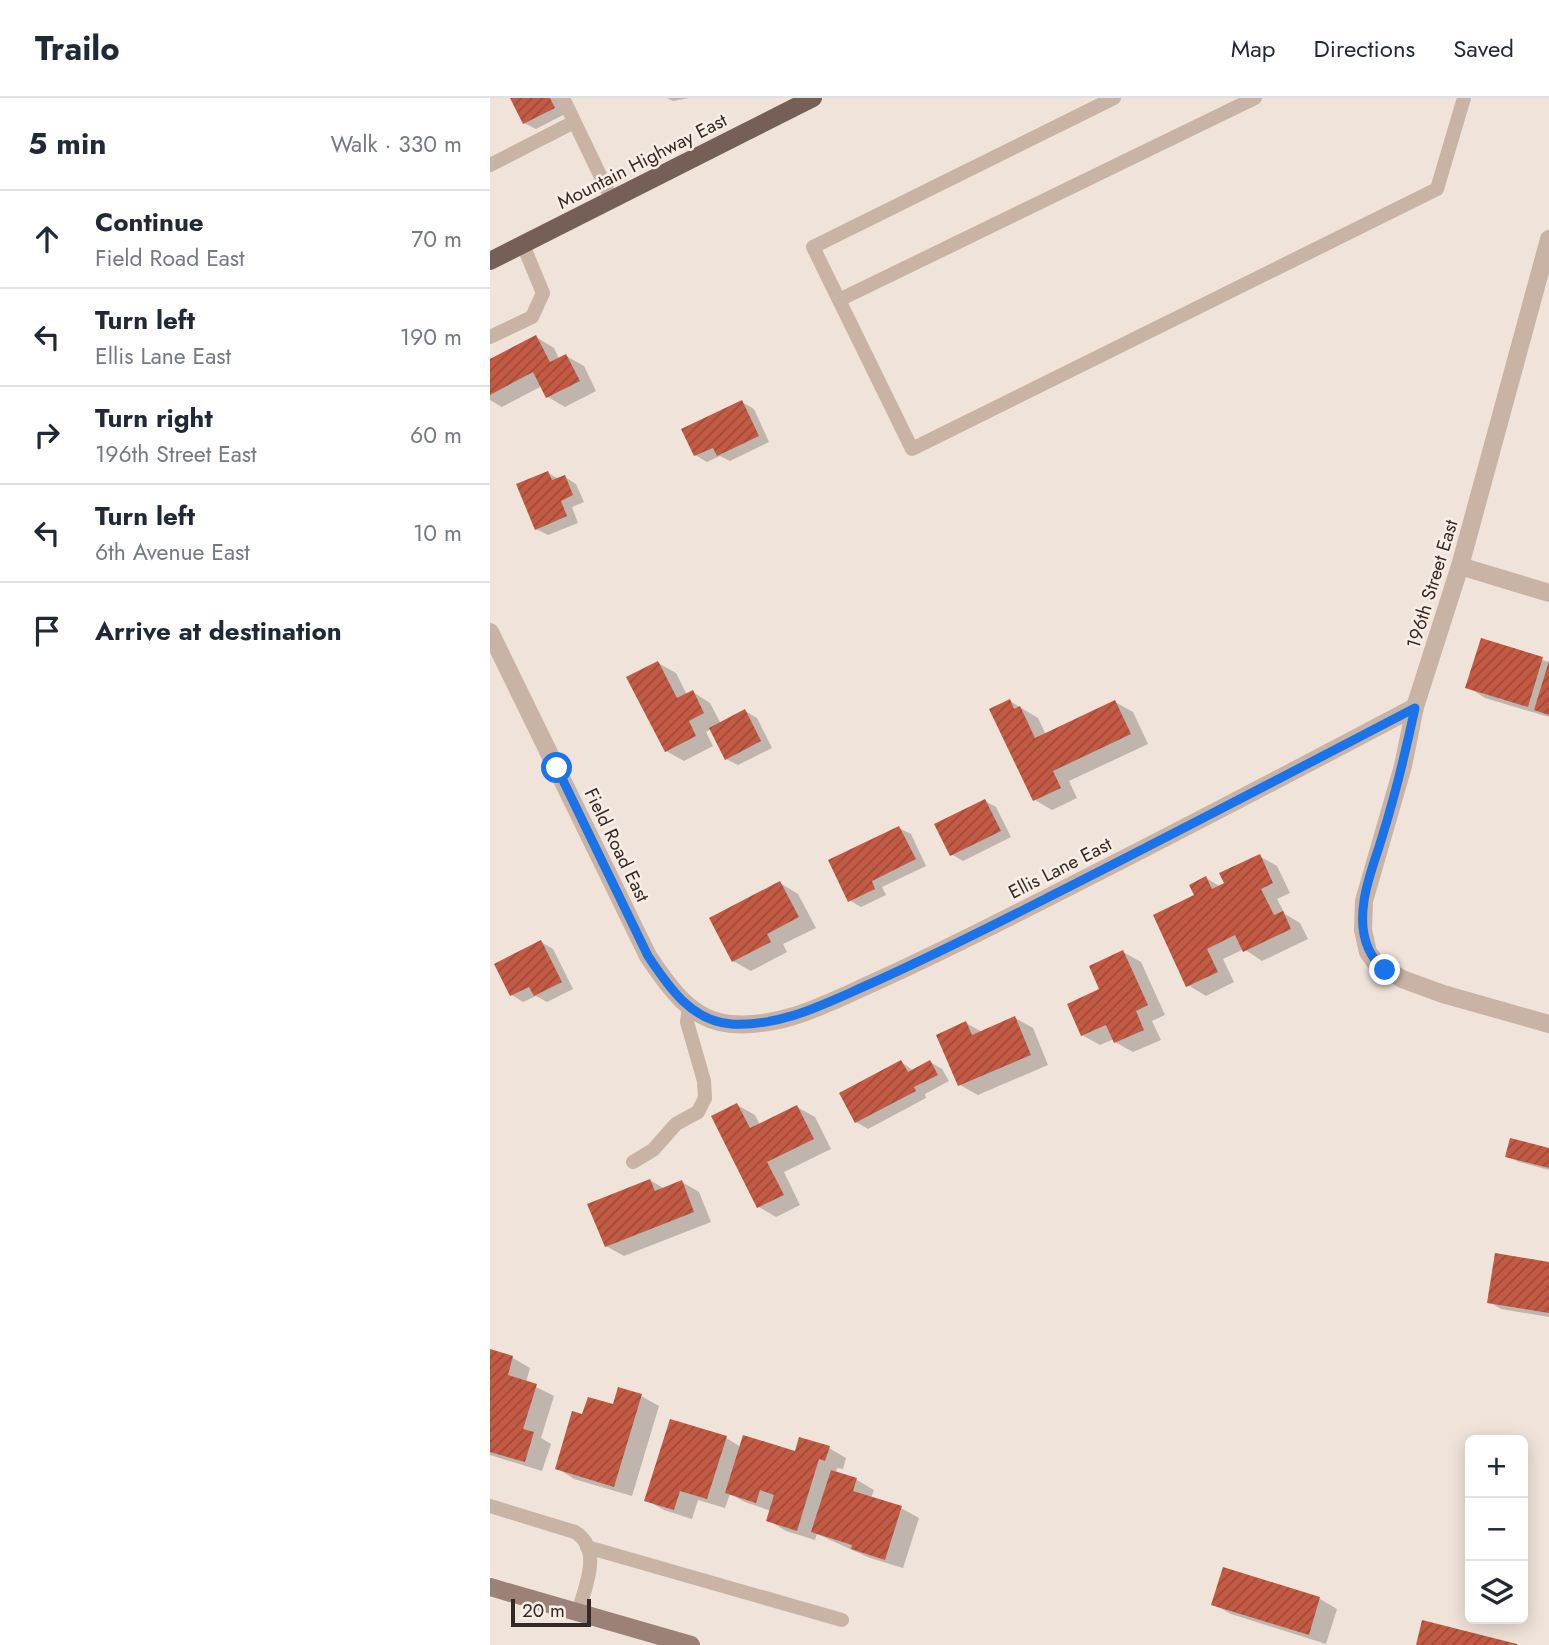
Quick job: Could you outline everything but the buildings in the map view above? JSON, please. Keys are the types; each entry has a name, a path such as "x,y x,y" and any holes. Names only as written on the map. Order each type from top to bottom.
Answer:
{"main road":[{"name":"Mountain Highway East","path":"490,261 813,98"}],"street":[{"name":"196th Street East","path":"1549,239 1460,566 1415,708 1403,766 1364,901 1365,941 1375,962 1402,979 1444,994 1549,1024"},
{"path":"1460,566 1549,593"},
{"name":"Field Road East","path":"490,632 648,956 667,984 695,1012 711,1019"},
{"name":"Ellis Lane East","path":"711,1019 730,1024 781,1020 805,1013 933,956 1415,708"},
{"path":"490,1587 691,1645"}],"lane":[{"path":"563,98 612,200"},
{"path":"1114,98 813,247 912,449 1437,189 1464,98"},
{"path":"839,300 1255,98"},
{"path":"490,165 574,122"},
{"path":"490,337 532,317 543,292 523,245"},
{"path":"633,1162 653,1150 676,1125 698,1112 705,1098 704,1081 687,1022 689,1006"},
{"path":"490,1506 582,1536 587,1546 591,1570 578,1612"},
{"path":"587,1546 842,1620"}],"route":[{"path":"557,768 648,956 667,984 695,1012 730,1024 781,1020 805,1013 933,956 1415,708 1403,766 1364,901 1363,930 1368,952 1385,970"}]}
